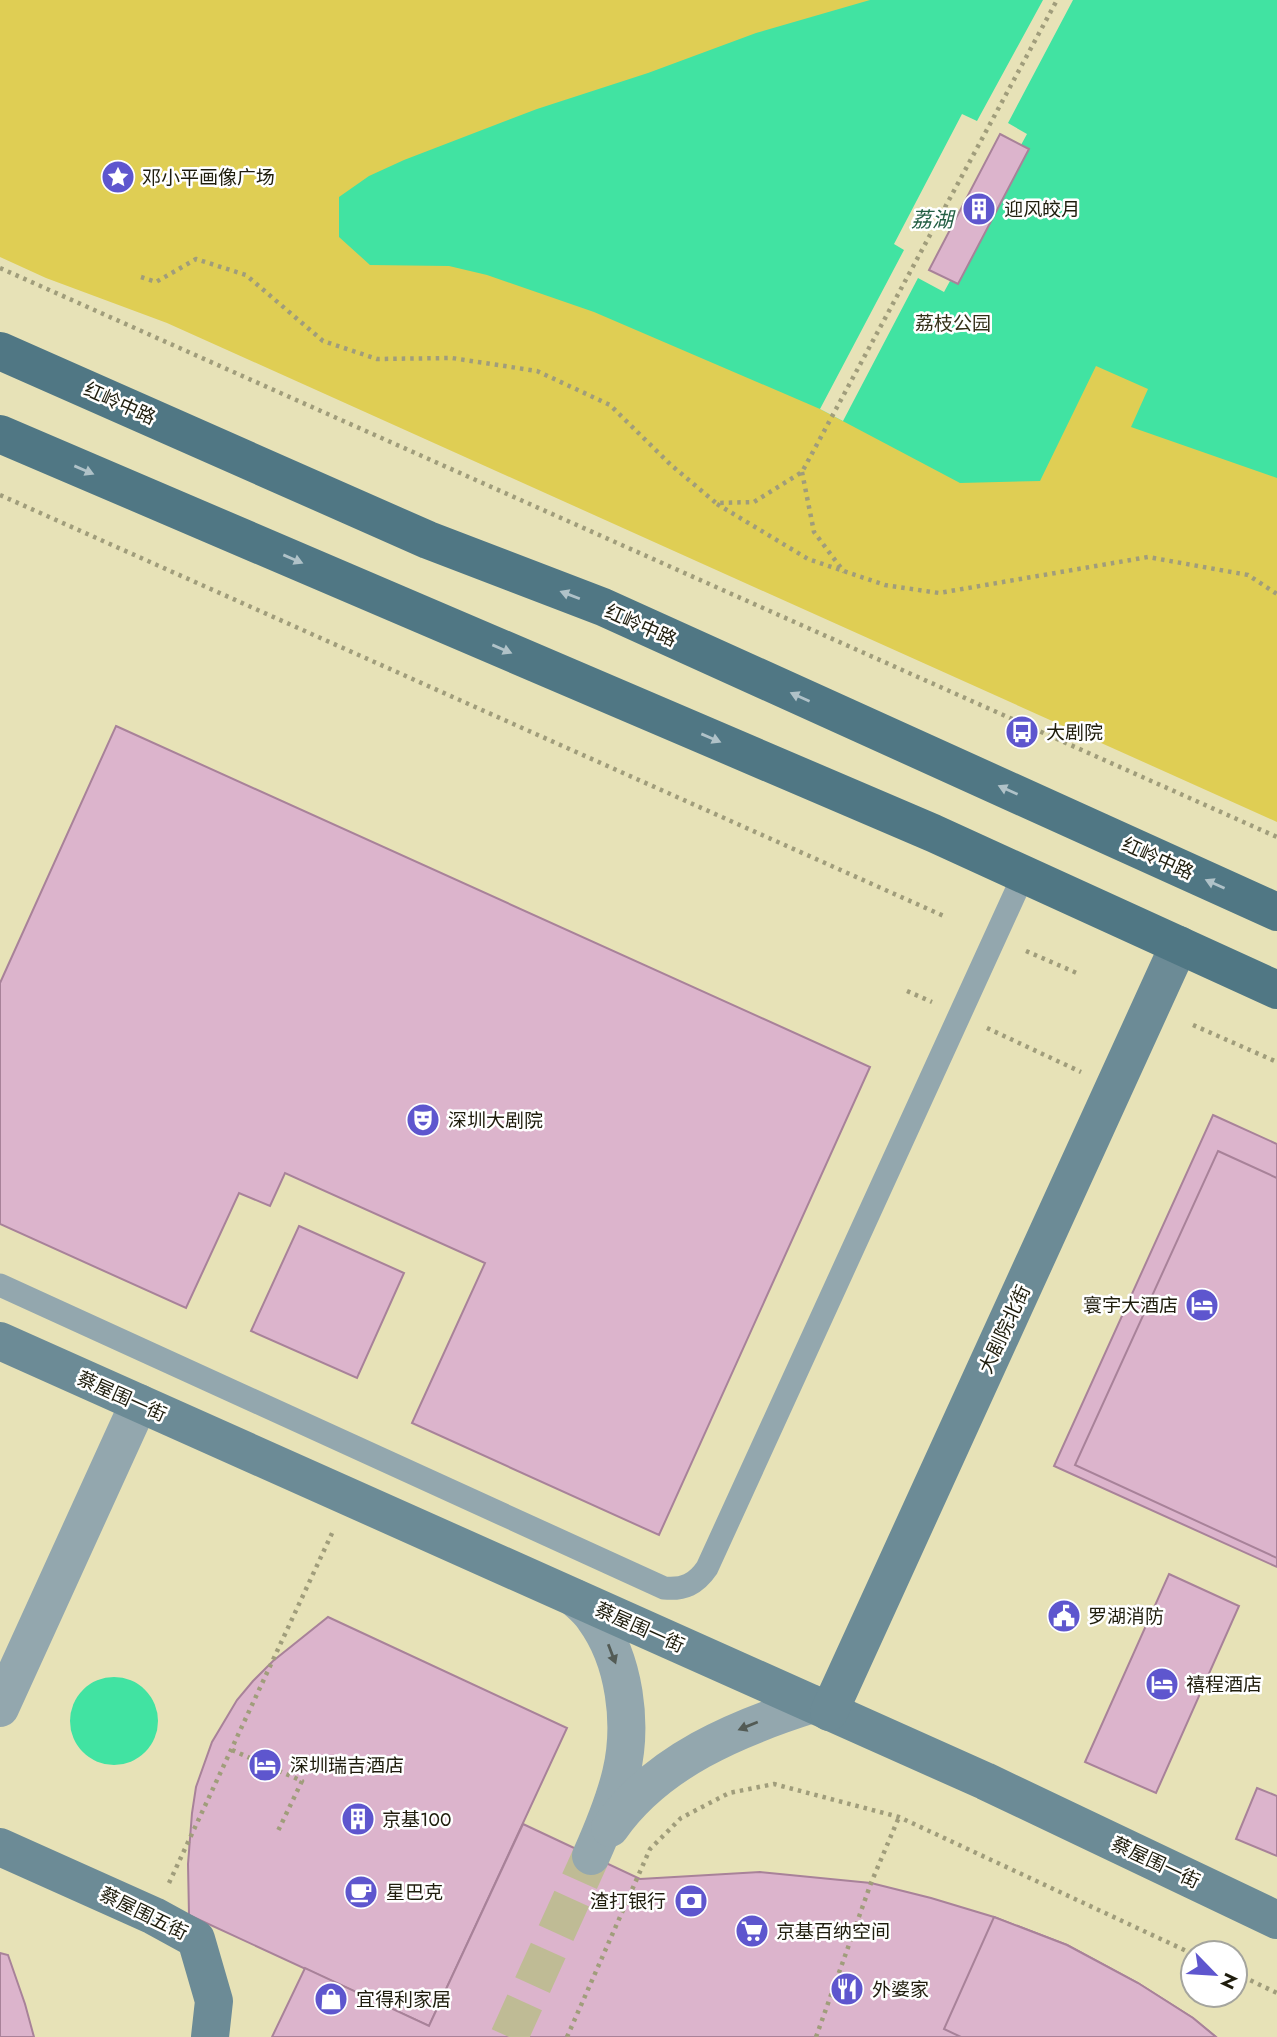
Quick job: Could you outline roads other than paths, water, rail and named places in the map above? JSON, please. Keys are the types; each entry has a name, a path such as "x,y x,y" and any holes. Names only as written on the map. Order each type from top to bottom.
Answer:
{"main road":[{"path":"0,339 36,366"},
{"name":"红岭中路","path":"0,351 428,540 603,607 1277,912"},
{"path":"7,438 1024,874 1277,990"}],"street":[{"name":"大剧院北街","path":"821,1708 1179,945"},
{"name":"蔡屋围一街","path":"0,1342 985,1781 1277,1920"},
{"path":"0,1709 139,1403"},
{"path":"575,1598 593,1617 606,1639 617,1667 625,1700 626,1736 621,1773 610,1812 591,1856 639,1794 668,1770 736,1731 772,1717 821,1708"},
{"name":"蔡屋围五街","path":"0,1847 153,1916 197,1939 214,2001 210,2037"}],"lane":[{"path":"0,1285 664,1587 683,1588 700,1578 707,1568 1024,874"}],"water":[{"name":"荔湖","path":"870,0 1277,0 1277,478 1131,427 1148,389 1096,366 1040,481 960,483 820,409 594,312 487,275 449,266 370,265 339,237 339,197 369,176 404,160 537,109 648,73 756,33"},
{"path":"114,1677 131,1681 145,1690 154,1704 158,1721 154,1738 145,1752 131,1761 114,1765 97,1761 83,1752 74,1738 70,1721 74,1704 83,1690 97,1681"}],"tunnel":[{"path":"509,2037 591,1856"}],"place":[{"name":"邓小平画像广场","path":"118,177"},
{"name":"迎风皎月","path":"979,209"},
{"name":"大剧院","path":"1022,732"},
{"name":"深圳大剧院","path":"423,1120"},
{"name":"寰宇大酒店","path":"1202,1305"},
{"name":"罗湖消防","path":"1064,1616"},
{"name":"禧程酒店","path":"1162,1684"},
{"name":"深圳瑞吉酒店","path":"265,1765"},
{"name":"京基100","path":"358,1819"},
{"name":"星巴克","path":"361,1892"},
{"name":"渣打银行","path":"691,1901"},
{"name":"京基百纳空间","path":"752,1931"},
{"name":"外婆家","path":"847,1989"},
{"name":"宜得利家居","path":"331,1999"}],"park label":[{"name":"荔枝公园","path":"953,323"}]}
